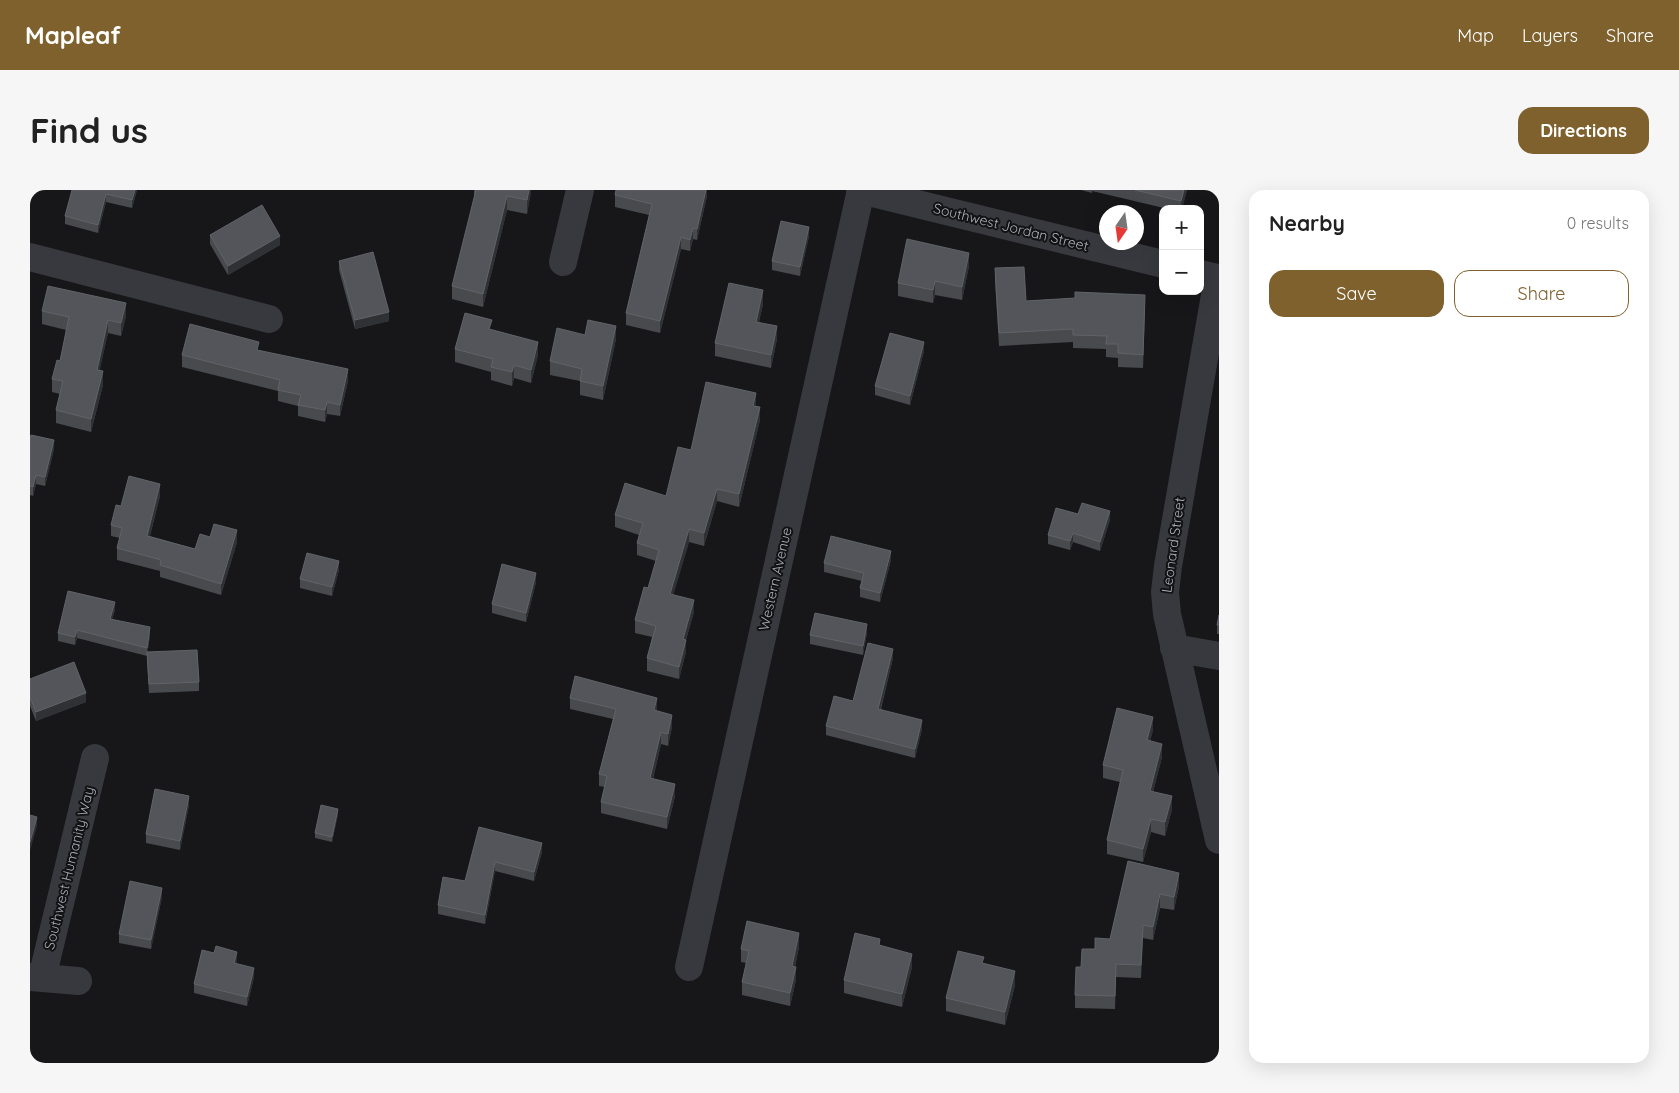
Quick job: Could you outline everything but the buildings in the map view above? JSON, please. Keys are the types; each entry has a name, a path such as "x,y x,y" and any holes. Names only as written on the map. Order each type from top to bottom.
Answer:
{"street":[{"path":"563,262 580,190"},
{"name":"Southwest Jordan Street","path":"860,190 1159,263"},
{"name":"Western Avenue","path":"689,967 860,190"},
{"path":"30,256 269,319"},
{"name":"Leonard Street","path":"1209,276 1165,592 1167,614 1174,648 1219,840"},
{"path":"1174,648 1219,656"},
{"name":"Southwest Humanity Way","path":"36,978 95,758"},
{"path":"36,978 78,981"}]}
